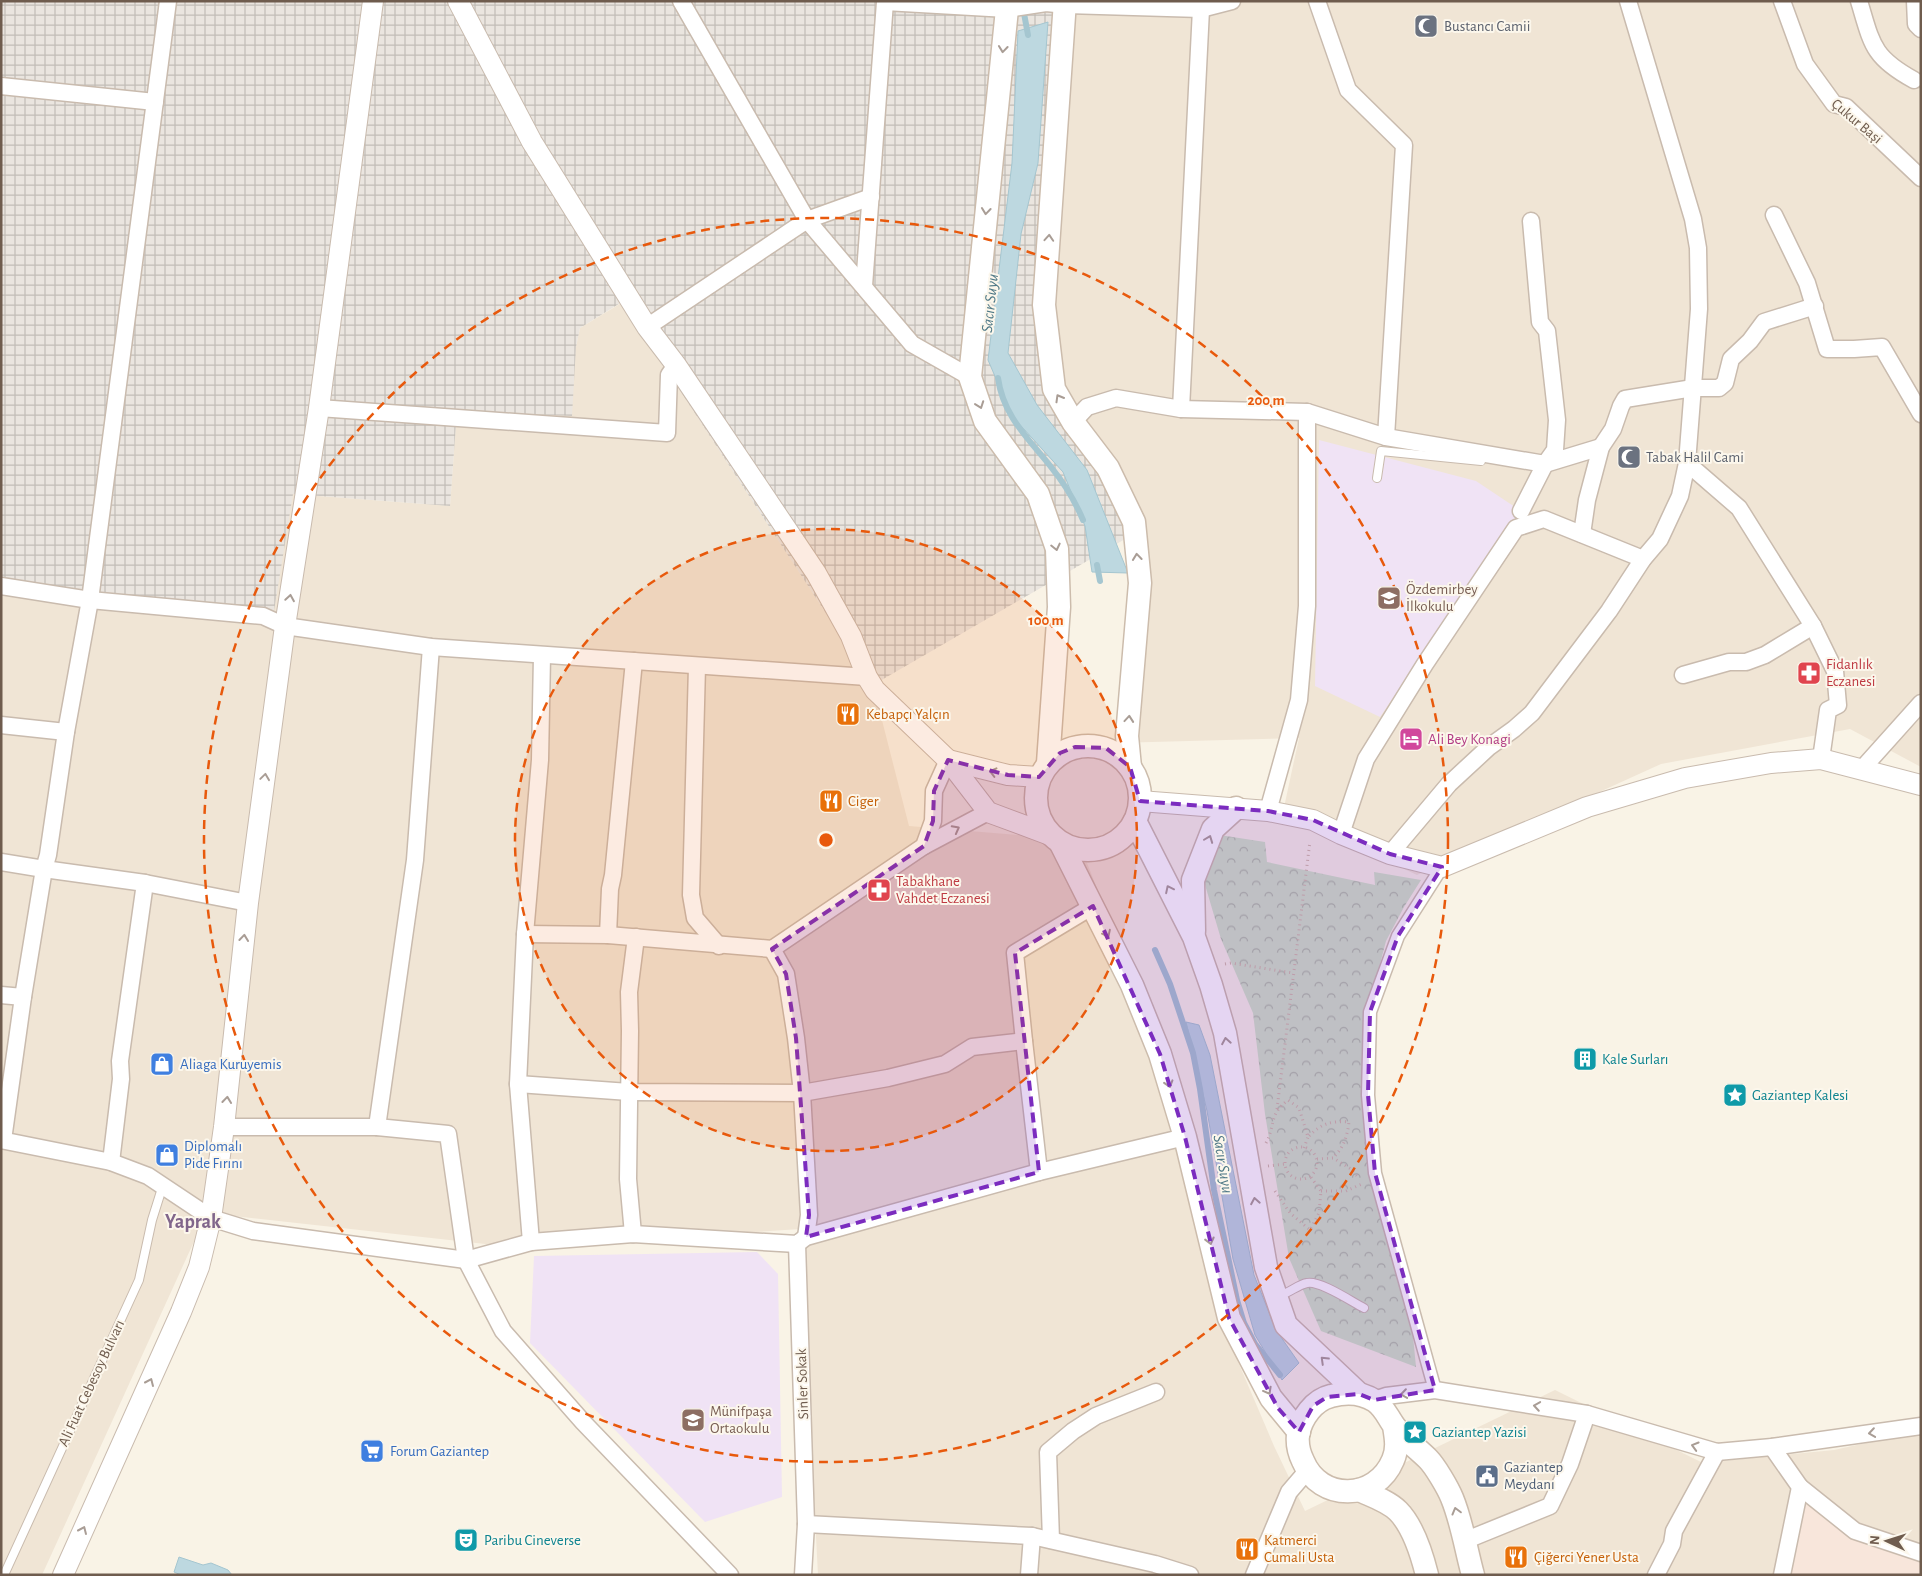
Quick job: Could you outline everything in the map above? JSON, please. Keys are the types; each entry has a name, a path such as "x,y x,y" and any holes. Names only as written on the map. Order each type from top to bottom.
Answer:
{"main road":[{"path":"1066,3 1044,304 1054,389 1073,422 1108,468 1134,522 1140,583 1127,736 1130,767"},
{"path":"1005,5 970,377 985,420 1038,494 1057,549 1059,607 1044,770 1035,792 1036,808 1041,822 1056,840 1093,906 1132,985 1160,1054 1186,1137 1229,1318 1271,1398 1300,1432"},
{"path":"1044,770 1060,753 1075,747 1090,745 1106,748 1119,756 1130,767 1138,783 1138,811 1194,937 1225,1033 1266,1267 1286,1325 1366,1397 1386,1412 1394,1426 1411,1446 1429,1460 1452,1497 1473,1575"},
{"path":"1194,937 1193,880 1213,829 1236,808"},
{"path":"1056,840 1077,850 1094,851 1111,845 1125,835 1138,811"},
{"path":"1366,1397 1342,1393 1327,1397 1313,1406 1304,1419 1300,1432 1299,1452 1307,1471 1314,1480 1328,1488 1343,1492 1360,1490 1374,1484 1387,1473 1394,1458 1397,1442 1394,1426"},
{"path":"1360,1490 1398,1510 1421,1551 1427,1575"}],"street":[{"path":"168,1 90,600 66,732 48,855 22,997 2,1140 111,1162 148,1176 211,1218 253,1231 466,1260 530,1242 634,1234 802,1241 1039,1172 1186,1137"},
{"path":"63,1575 199,1267 211,1218 224,1127 248,903 285,626 319,408 373,1"},
{"path":"458,1 532,142 647,328 676,365 816,573 851,636 867,677 875,690 948,760 988,812 1056,840"},
{"path":"681,1 807,220 912,344 970,377"},
{"path":"864,286 885,2 1005,5 1066,3 1201,9 1232,1"},
{"path":"1317,1 1348,90 1404,145 1386,437"},
{"path":"1390,854 1449,784 1489,747 1532,713 1609,611 1643,559 1660,539 1680,496 1687,463 1699,309 1698,248 1693,219 1628,1"},
{"name":"Çukur Başi","path":"1782,1 1805,64 1834,104 1846,107 1921,178"},
{"path":"1859,1 1871,42 1882,58 1914,80"},
{"path":"1915,1 1916,24 1921,28"},
{"path":"1181,409 1201,9"},
{"path":"1,86 155,102"},
{"path":"647,328 807,220 871,197"},
{"path":"1774,215 1807,283 1827,349 1854,350 1882,347 1921,414"},
{"path":"1521,511 1545,464 1555,450 1557,420 1548,331 1540,322 1531,221"},
{"path":"1582,534 1586,500 1601,447 1613,429 1625,399 1693,388 1719,388 1724,383 1731,359 1764,322 1815,306"},
{"path":"319,408 667,433 669,375 676,365"},
{"path":"1073,422 1087,407 1116,398 1181,409 1307,412 1386,437 1545,464 1601,447"},
{"path":"1268,811 1299,700 1307,606 1307,412"},
{"path":"1687,463 1739,508 1813,626 1835,670 1838,705 1828,710 1821,759"},
{"path":"1341,834 1366,759 1425,664 1516,528 1544,519 1643,559"},
{"path":"1,586 90,600 264,616 285,626 431,647 867,677"},
{"path":"1683,675 1729,662 1746,662 1765,654 1813,626"},
{"path":"377,1128 415,860 431,647"},
{"path":"530,1242 518,1084 525,934 540,760 542,656"},
{"path":"608,935 610,889 613,875 634,662"},
{"path":"697,666 692,895 695,918 719,946"},
{"path":"1861,770 1921,702"},
{"path":"1,725 66,732"},
{"path":"1435,1390 1375,1173 1368,1095 1370,1012 1398,936 1442,867 1587,807 1676,781 1771,763 1821,759 1921,785"},
{"path":"948,760 1008,775 1044,770"},
{"path":"924,846 933,821 934,791 948,760"},
{"path":"1138,811 1236,808 1268,811 1312,820 1390,854 1442,867"},
{"path":"525,934 608,935 719,946 772,949 924,846 988,812"},
{"path":"1,862 44,870 145,883 248,903"},
{"path":"111,1162 121,1079 120,1061 145,883"},
{"path":"1039,1172 1015,953 1093,906"},
{"path":"634,1234 628,1179 628,1092 629,992 636,937"},
{"name":"Sinler Sokak","path":"772,949 786,974 796,1038 802,1093 809,1215 802,1241 806,1524 803,1575"},
{"path":"1,995 22,997"},
{"path":"518,1084 628,1092 802,1093 888,1078 945,1064 972,1047 1024,1042"},
{"path":"224,1127 377,1128 448,1134 466,1260 503,1331 583,1422 730,1575"},
{"path":"1366,1397 1435,1390 1587,1414 1717,1452 1772,1448 1921,1426"},
{"path":"1051,1540 1048,1452 1073,1431 1096,1416 1156,1392"},
{"path":"1464,1541 1550,1506 1570,1464 1587,1414"},
{"path":"1772,1448 1800,1487 1855,1531 1921,1553"},
{"path":"1656,1575 1672,1544 1674,1531 1717,1452"},
{"path":"1254,1575 1289,1492 1307,1471"},
{"path":"1782,1575 1800,1487"},
{"path":"806,1524 1032,1536 1154,1569 1190,1575"},
{"path":"1029,1575 1032,1536"}],"lane":[{"path":"1377,478 1381,451 1503,463 1545,464"},
{"name":"Ali Fuat Cebesoy Bulvarı","path":"4,1575 139,1280 152,1220 163,1186"},
{"path":"1276,1296 1288,1294 1307,1283 1317,1283 1364,1308"}],"path":[{"path":"1265,1146 1277,1109 1312,820"},
{"path":"1218,965 1231,962 1293,973"},
{"path":"1277,1109 1288,1100 1299,1108 1308,1137"},
{"path":"1304,1148 1308,1137 1317,1128 1333,1121 1349,1122 1342,1149 1333,1158"},
{"path":"1299,1147 1314,1152 1316,1159 1316,1168 1310,1176 1301,1180 1291,1176 1285,1167 1285,1157 1291,1149 1299,1147"},
{"path":"1316,1159 1333,1158 1351,1169 1364,1183 1346,1191 1321,1191"},
{"path":"1261,1166 1285,1164"},
{"path":"1273,1190 1290,1213 1310,1230 1319,1212 1321,1191 1310,1176"}],"highlighted area":[{"path":"1075,747 1106,748 1130,767 1140,801 1268,811 1313,820 1390,854 1442,867 1398,936 1370,1012 1368,1095 1375,1173 1435,1390 1374,1400 1359,1394 1327,1397 1313,1406 1299,1432 1278,1408 1229,1318 1185,1137 1160,1054 1093,906 1015,953 1039,1172 806,1237 809,1215 796,1038 786,974 772,949 924,846 933,821 934,791 948,760 1008,775 1039,777 1060,753"}],"shaded area":[{"path":"1,1 1077,1 1046,366 1132,535 873,685 622,302 580,328 576,347 572,416 457,411 450,506 293,494 273,617 1,591"},
{"path":"1077,1 1921,1 1921,767 1850,729 1661,764 1417,875 1283,812 1299,738 1115,743 1132,535 1046,367"},
{"path":"623,302 873,685 909,826 1078,840 1191,1128 1221,1322 1274,1446 1305,1511 1555,1390 1703,1463 1834,1450 1921,1431 1921,1575 818,1575 800,1229 521,1248 207,1213 42,1575 1,1575 1,591 293,494 450,506 457,411 576,347 580,328"},
{"name":"Özdemirbey İlkokulu","path":"1319,440 1476,481 1521,511 1380,717 1315,686"},
{"name":"Münifpaşa Ortaokulu","path":"757,1252 778,1274 782,1497 705,1522 530,1343 534,1256"},
{"path":"1803,1499 1921,1560 1921,1575 1787,1575"}],"green space":[{"path":"1213,834 1265,842 1267,862 1375,885 1374,872 1421,880 1386,941 1364,1025 1363,1091 1369,1175 1413,1336 1416,1367 1321,1331 1289,1258 1265,1114 1253,1013 1221,939 1203,878"}],"water":[{"path":"1048,22 1038,163 1021,234 1008,353 1037,405 1087,470 1128,573 1092,572 1085,526 1063,472 1012,416 988,360 1012,163 1018,31"},
{"path":"1186,1022 1199,1025 1210,1055 1254,1275 1276,1330 1299,1363 1282,1380 1255,1335 1233,1259 1207,1111"},
{"path":"179,1557 203,1565 211,1563 228,1570 232,1575 181,1575 174,1572"}],"waterway":[{"name":"Sacır Suyu","path":"1023,8 1028,35"},
{"name":"Sacır Suyu","path":"998,378 1005,404 1011,415 1060,479 1073,499 1083,520"},
{"name":"Sacır Suyu","path":"1097,565 1100,581"},
{"name":"Sacır Suyu","path":"1155,950 1170,984 1193,1053 1214,1190 1237,1300 1244,1323 1255,1344 1280,1375"}],"place":[{"name":"Bustancı Camii","path":"1426,26"},
{"name":"Tabak Halil Cami","path":"1629,457"},
{"name":"Özdemirbey İlkokulu","path":"1389,598"},
{"name":"Fidanlık Eczanesi","path":"1809,673"},
{"name":"Kebapçı Yalçın","path":"848,714"},
{"name":"Ali Bey Konagi","path":"1411,739"},
{"name":"Ciger","path":"831,801"},
{"name":"Tabakhane Vahdet Eczanesi","path":"879,890"},
{"name":"Kale Surları","path":"1585,1059"},
{"name":"Aliaga Kuruyemis","path":"162,1064"},
{"name":"Gaziantep Kalesi","path":"1735,1095"},
{"name":"Diplomalı Pide Fırını","path":"167,1155"},
{"name":"Münifpaşa Ortaokulu","path":"693,1420"},
{"name":"Gaziantep Yazisi","path":"1415,1432"},
{"name":"Forum Gaziantep","path":"372,1451"},
{"name":"Gaziantep Meydanı","path":"1487,1476"},
{"name":"Paribu Cineverse","path":"466,1540"},
{"name":"Katmerci Cumali Usta","path":"1247,1549"},
{"name":"Çiğerci Yener Usta","path":"1516,1557"}],"district":[{"name":"Yaprak","path":"193,1221"}]}
